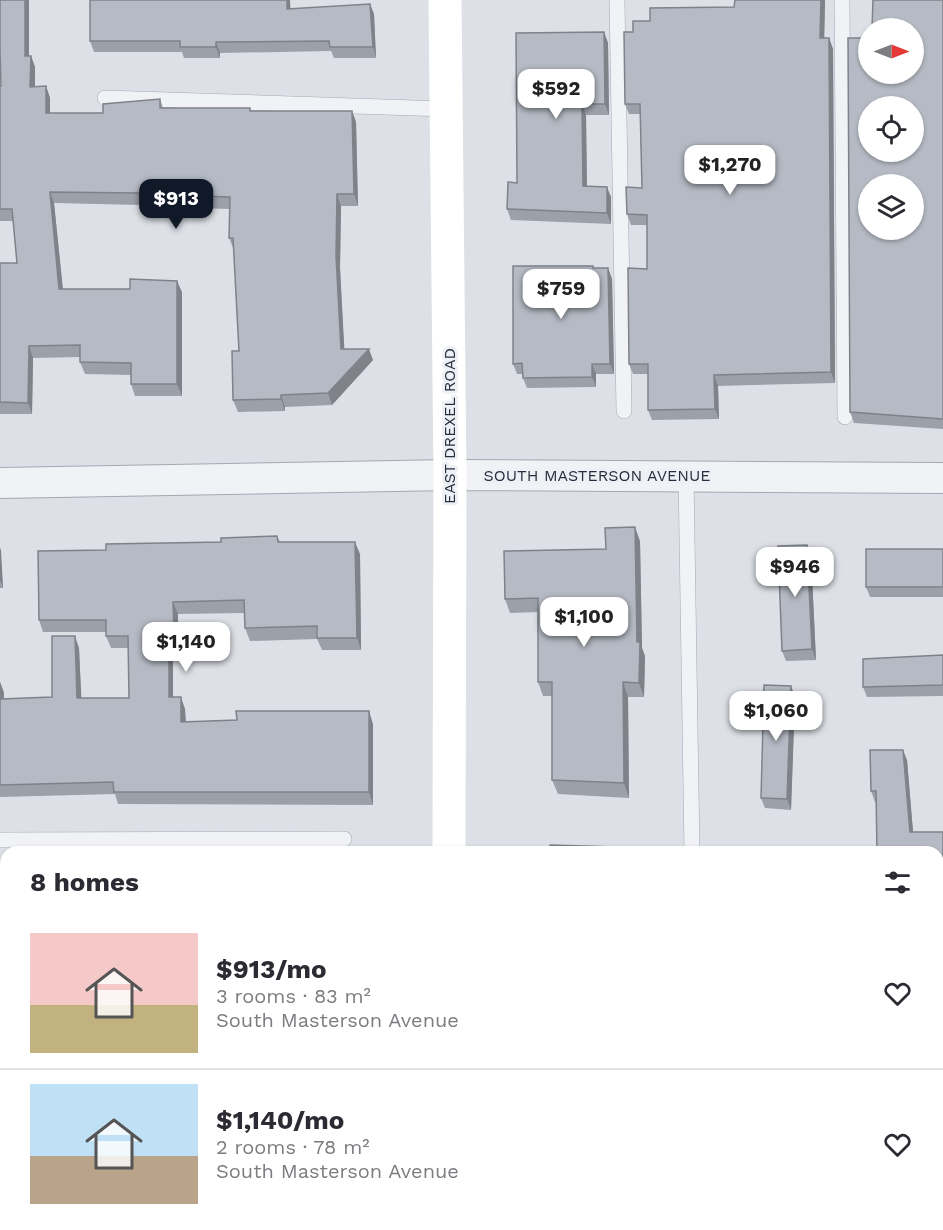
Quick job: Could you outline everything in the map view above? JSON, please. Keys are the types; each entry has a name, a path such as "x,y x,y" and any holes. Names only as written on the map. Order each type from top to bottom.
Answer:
{"street":[{"name":"EAST DREXEL ROAD","path":"445,0 450,475 449,846"},
{"name":"SOUTH MASTERSON AVENUE","path":"0,483 450,475 943,478"}],"lane":[{"path":"617,0 624,411"},
{"path":"842,0 844,417"},
{"path":"105,98 446,109"},
{"path":"686,475 692,846"},
{"path":"0,840 344,838"}],"building":[{"path":"0,0 25,0 25,56 31,56 30,87 46,86 46,113 103,113 103,104 160,99 160,108 352,111 354,194 337,194 336,256 341,349 369,349 328,393 281,395 281,399 233,400 232,351 239,351 233,238 229,238 230,197 165,195 166,203 140,201 139,193 50,192 59,289 130,289 130,279 177,281 177,384 131,384 131,363 80,362 80,345 29,346 28,403 0,402 0,263 17,263 12,209 0,209"},
{"path":"90,0 287,0 287,9 370,4 373,47 330,47 329,41 216,42 216,47 180,47 180,41 90,41"},
{"path":"735,0 821,0 820,38 829,38 831,372 714,375 715,409 648,410 648,364 629,364 628,268 647,269 647,215 627,214 626,187 642,188 640,104 625,104 624,32 633,32 633,21 650,21 650,8 734,7"},
{"path":"873,0 943,0 943,419 850,412 848,38 858,38 858,84 924,84 924,18 872,18"},
{"path":"604,32 605,104 582,104 583,186 607,187 607,213 507,209 508,182 517,183 516,33"},
{"path":"513,266 608,268 610,364 592,364 592,377 523,378 522,363 513,364"},
{"path":"635,527 637,642 640,642 639,683 623,682 624,783 552,780 552,682 538,682 538,598 505,599 504,551 606,549 605,528"},
{"path":"277,536 278,542 355,542 357,638 317,638 317,626 245,628 244,600 173,602 174,635 169,635 169,697 181,697 181,722 237,720 236,711 369,711 369,792 114,792 113,782 0,785 0,699 52,697 52,636 75,636 77,698 129,698 128,636 106,636 106,620 39,620 38,551 106,550 106,544 221,542 221,538"},
{"path":"807,545 812,649 782,651 778,546"},
{"path":"866,549 943,549 943,587 866,587"},
{"path":"943,655 943,685 863,687 863,659"},
{"path":"764,685 791,686 787,799 761,798"},
{"path":"870,750 903,750 910,832 943,832 943,846 877,846 876,791 871,791"}]}
